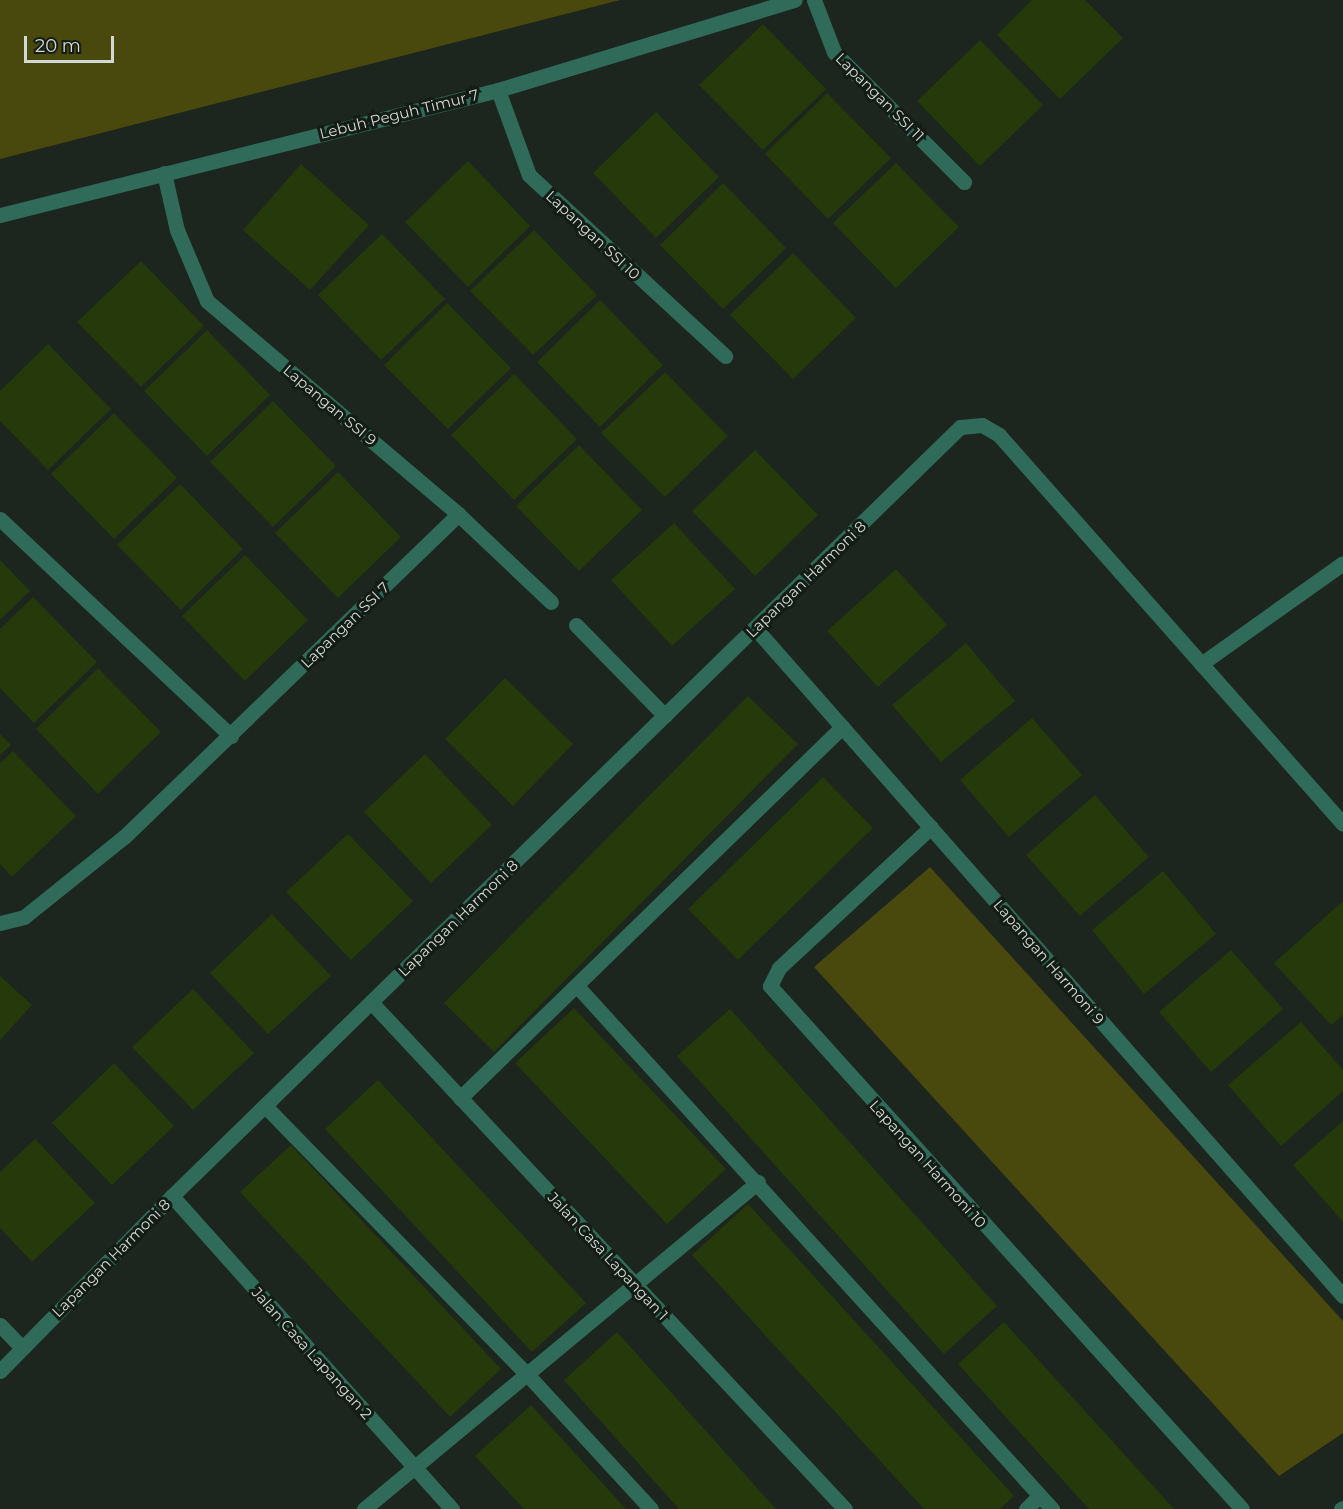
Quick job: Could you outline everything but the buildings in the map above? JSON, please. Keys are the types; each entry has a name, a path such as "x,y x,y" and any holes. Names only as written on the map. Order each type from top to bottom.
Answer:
{"street":[{"name":"Lebuh Peguh Timur 7","path":"0,215 498,90 795,0"},
{"name":"Lapangan SSI 11","path":"814,0 834,52 964,182"},
{"name":"Lapangan SSI 10","path":"498,90 529,175 724,356"},
{"name":"Lapangan SSI 9","path":"164,173 177,230 207,301 458,514 551,602"},
{"name":"Lapangan Harmoni 8","path":"0,1371 172,1196 960,427 982,425 999,435 1343,824"},
{"name":"Lapangan SSI 7","path":"0,923 24,917 124,837 458,514"},
{"path":"0,519 231,736"},
{"path":"1201,664 1343,563"},
{"path":"576,625 665,716"},
{"name":"Lapangan Harmoni 9","path":"755,628 1343,1296"},
{"path":"460,1098 842,727"},
{"name":"Lapangan Harmoni 10","path":"931,827 779,968 770,986 1242,1509"},
{"path":"577,986 758,1182 1052,1509"},
{"name":"Jalan Casa Lapangan 1","path":"371,1002 845,1509"},
{"path":"265,1106 525,1372 651,1509"},
{"path":"364,1509 525,1372 758,1182"},
{"name":"Jalan Casa Lapangan 2","path":"172,1196 452,1509"},
{"path":"0,1325 22,1348"},
{"path":"1026,1509 1040,1496"}],"shaded area":[{"path":"0,0 620,0 0,159"},
{"path":"930,867 1343,1321 1343,1433 1279,1476 814,967"}]}
